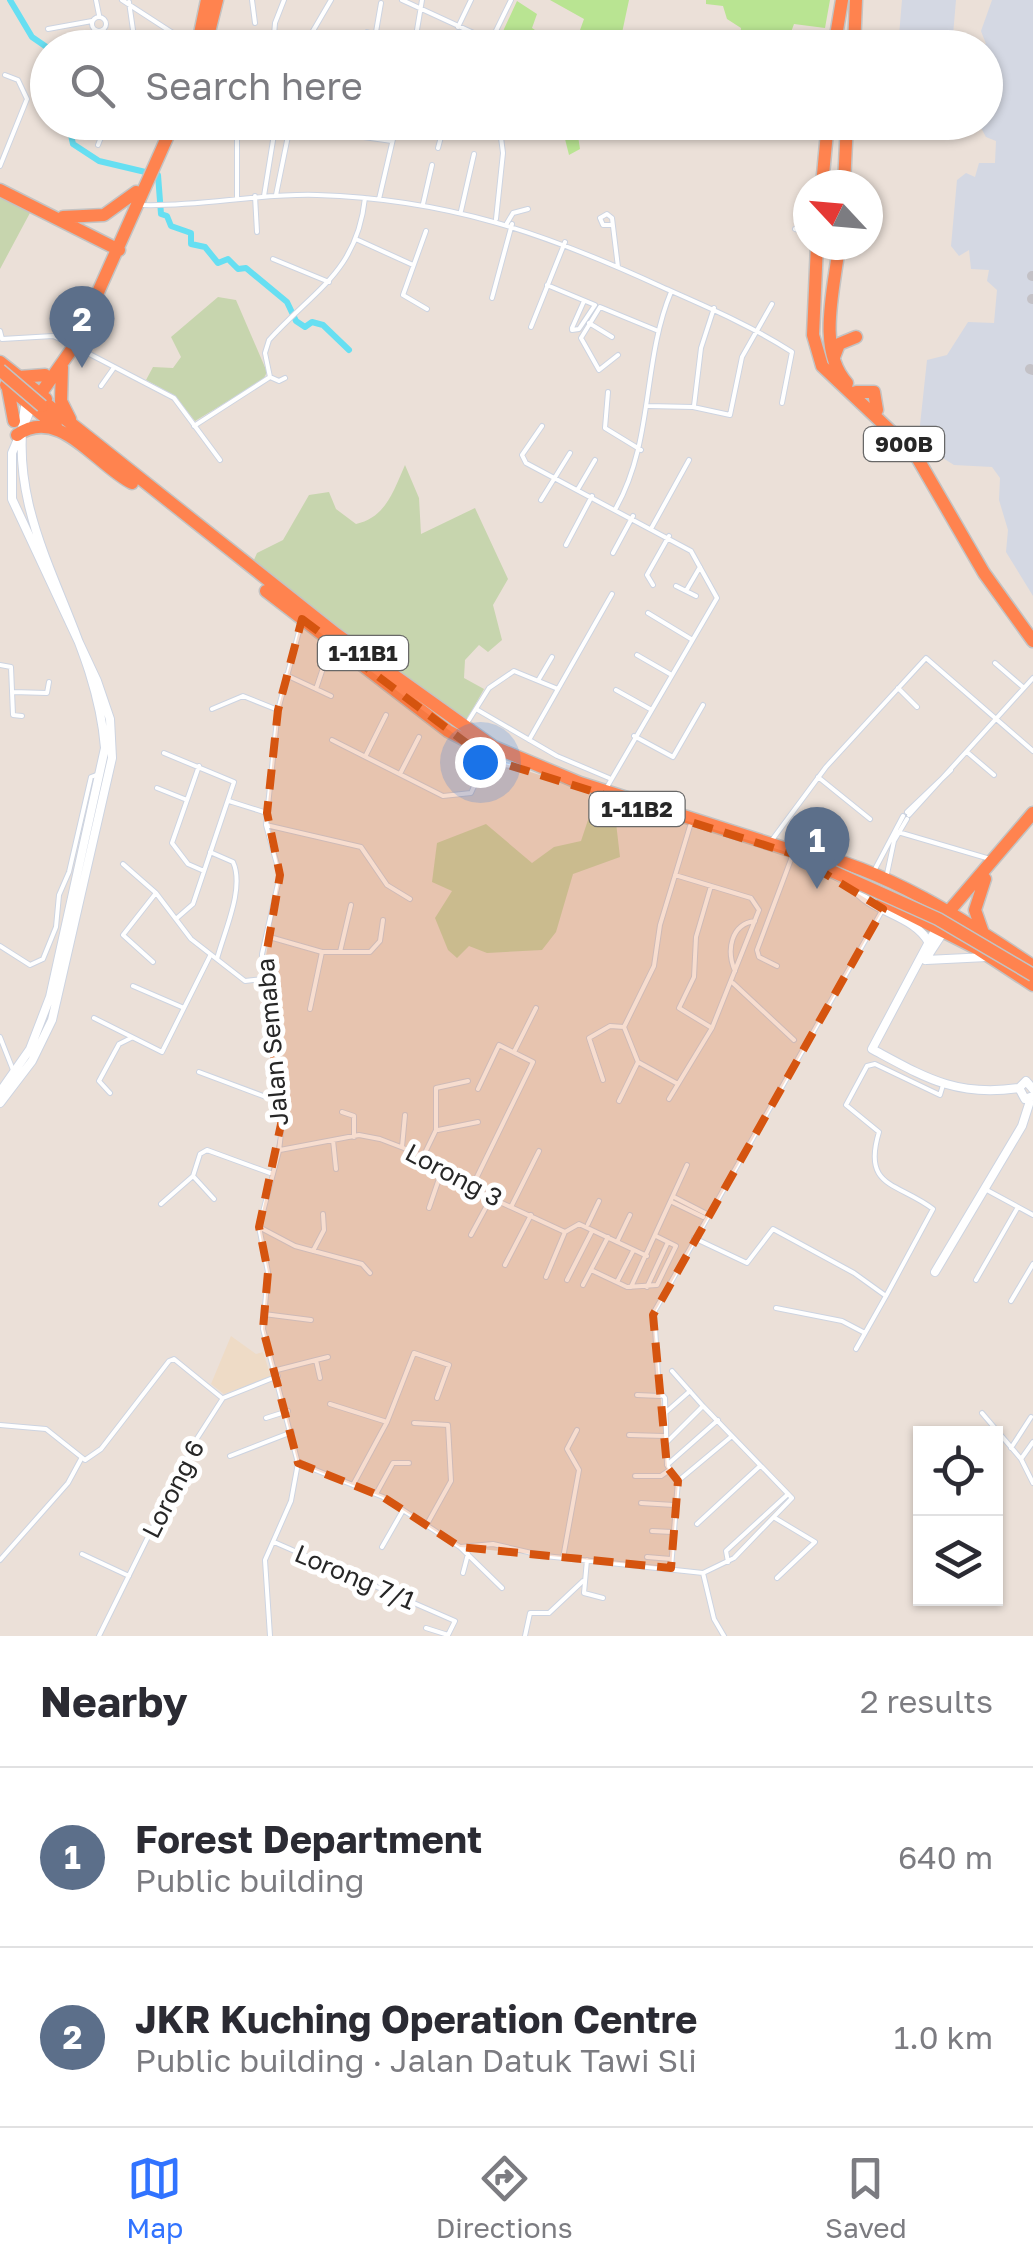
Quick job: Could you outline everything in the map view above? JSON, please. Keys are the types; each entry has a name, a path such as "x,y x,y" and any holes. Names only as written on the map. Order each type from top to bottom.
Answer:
{"highway":[{"path":"200,30 207,0"},
{"path":"210,30 217,0"},
{"path":"837,30 842,0"},
{"path":"855,30 856,0"},
{"path":"33,398 62,364 162,140"},
{"path":"823,170 826,140"},
{"path":"845,170 847,140"},
{"path":"0,190 56,218 118,241"},
{"path":"56,218 104,215 138,198"},
{"name":"900B","path":"816,260 815,348 827,372 915,454 987,578 1033,641"},
{"path":"838,260 831,334 833,362 856,392 924,457 998,583 1033,630"},
{"path":"816,280 825,288 836,282"},
{"path":"813,322 831,334"},
{"path":"833,362 836,347 856,337"},
{"path":"33,398 45,375 71,344"},
{"path":"62,364 60,401 66,425"},
{"path":"0,366 19,378 33,398"},
{"name":"1-11B2","path":"0,366 302,620 472,744 517,767 690,826 801,855"},
{"path":"19,378 45,375"},
{"path":"3,382 16,428 66,425"},
{"path":"3,382 33,398 126,464 140,484"},
{"name":"1-11B1","path":"140,484 394,684 464,728 542,769 609,787 771,842 948,920"},
{"path":"948,920 970,886 1033,814"},
{"path":"1008,841 1030,827"},
{"path":"948,920 1030,827"},
{"path":"801,855 870,874 922,901 992,958 1033,985"},
{"path":"801,855 852,886 919,918 948,920 984,934 1033,970"},
{"path":"984,934 975,910 985,879"},
{"path":"922,901 944,899 970,886"},
{"path":"919,918 929,912 922,901"},
{"path":"948,920 1033,970"}],"main road":[{"path":"3,506 3,452 33,398"},
{"path":"0,1104 38,1051 56,1005 109,778 112,744 98,680 15,512 9,471 16,428 33,398"},
{"path":"0,1092 15,1074 43,1020 102,773 104,748 97,702 24,552"},
{"path":"852,886 860,896 923,933 928,943"},
{"path":"948,920 928,943 872,1049 943,1086 989,1092 1030,1090"},
{"path":"918,967 948,920"},
{"path":"926,960 992,958"},
{"path":"936,1272 1026,1118 1033,1072"}],"street":[{"path":"122,0 140,5 173,30"},
{"path":"252,0 255,22"},
{"path":"274,30 284,0"},
{"path":"314,30 332,0"},
{"path":"402,0 463,30"},
{"path":"417,30 422,0"},
{"path":"458,28 469,3 462,0"},
{"path":"496,30 511,0"},
{"path":"129,2 133,30"},
{"path":"377,30 381,2"},
{"path":"96,4 96,18 102,29"},
{"path":"48,29 96,18"},
{"path":"96,18 102,29"},
{"path":"0,166 26,100 18,80 5,75"},
{"path":"98,145 100,140"},
{"path":"236,198 237,140"},
{"path":"264,196 273,140"},
{"path":"276,195 287,140"},
{"path":"379,140 392,142 379,199"},
{"path":"438,148 440,140"},
{"path":"496,219 501,140"},
{"path":"461,212 474,154"},
{"path":"423,204 432,166"},
{"path":"138,198 154,205 276,195 365,198 423,204 510,223 565,242 714,308 792,352 782,403"},
{"path":"255,196 256,232"},
{"path":"270,377 267,345 292,316 330,283 358,240 365,198"},
{"path":"492,298 510,215 528,209"},
{"path":"612,225 618,266"},
{"path":"426,231 403,294 427,309"},
{"path":"358,240 413,265"},
{"path":"531,327 565,242"},
{"path":"274,259 330,283"},
{"path":"547,285 595,305 575,332 572,327 584,301"},
{"path":"616,508 641,450 656,330 672,291"},
{"path":"648,406 694,406 727,416 742,357 772,304"},
{"path":"618,354 606,368 598,368 580,335 600,307 656,330"},
{"path":"694,406 701,348 714,308"},
{"path":"588,323 612,337"},
{"path":"0,331 1,339 52,336 174,398 220,460"},
{"path":"101,386 112,369"},
{"path":"270,377 279,381 285,378"},
{"path":"194,426 270,377"},
{"path":"608,392 605,428 641,450"},
{"path":"476,708 609,787 634,736 717,598 693,552 670,536 522,459 542,426"},
{"path":"541,500 570,454"},
{"path":"578,489 595,460"},
{"path":"652,527 689,460"},
{"path":"566,545 592,496"},
{"path":"613,553 633,516"},
{"path":"653,585 647,575 670,536"},
{"path":"686,591 700,567"},
{"path":"676,586 696,596"},
{"path":"529,740 612,594"},
{"path":"648,614 691,639"},
{"name":"Jalan Semaba","path":"270,1636 264,1570 295,1490 298,1463 288,1411 263,1329 268,1272 259,1228 280,1150 282,1104 262,979 266,936 280,875 266,825 278,710 302,620"},
{"path":"539,679 552,656"},
{"path":"637,656 670,674"},
{"path":"771,842 818,777 926,658 1033,751"},
{"path":"995,663 1024,688"},
{"path":"0,665 12,666 13,715 22,716"},
{"path":"464,728 489,688 514,670 558,689"},
{"path":"316,689 322,672"},
{"path":"286,675 330,696"},
{"path":"888,882 884,864 906,816 1033,678"},
{"path":"14,692 47,693 49,682"},
{"path":"898,688 917,706"},
{"path":"616,690 650,709"},
{"path":"212,710 243,696 278,710"},
{"path":"634,736 673,757 703,705"},
{"path":"365,756 386,715"},
{"path":"400,774 419,736"},
{"path":"332,740 444,796 463,797 476,788 485,762"},
{"path":"472,744 485,762 517,767"},
{"path":"164,752 233,779 229,801 192,904 177,918"},
{"path":"967,752 994,774"},
{"path":"199,766 172,843 188,864 204,871"},
{"path":"0,946 30,965 41,962 56,927 59,896 69,872 91,777 102,773"},
{"path":"818,777 868,817"},
{"path":"157,788 187,800"},
{"path":"229,801 267,814"},
{"path":"870,874 884,864 906,816"},
{"path":"266,825 362,848 387,884 410,899"},
{"path":"678,1084 638,1062 624,1027 654,966 674,876 690,826"},
{"path":"898,832 992,860"},
{"path":"210,852 232,862 236,870 234,898 216,960"},
{"path":"776,966 759,957 757,950 801,855"},
{"path":"123,864 156,893 210,956 245,981 262,979"},
{"path":"670,1100 712,1028 759,910 754,900 674,876"},
{"path":"711,886 696,937 694,978 679,1008 712,1028"},
{"path":"154,962 124,935 156,893"},
{"path":"59,896 73,896"},
{"path":"340,952 351,906"},
{"path":"660,1396 653,1317 731,1171 746,1157 787,1073 883,908"},
{"path":"266,936 322,952 370,952 380,940 382,920"},
{"path":"736,973 731,959 735,930 741,923 755,921"},
{"path":"310,1009 322,952"},
{"path":"94,1018 162,1052 210,956"},
{"path":"733,983 794,1040"},
{"path":"133,986 185,1008"},
{"path":"514,1052 536,1008"},
{"path":"603,1080 589,1038 610,1026 624,1027"},
{"path":"110,1093 99,1081 119,1044 130,1038"},
{"path":"1,1041 15,1074"},
{"path":"472,1187 533,1065 500,1046 478,1089"},
{"path":"619,1101 638,1062"},
{"path":"856,1349 933,1209 878,1174 872,1157 879,1132 846,1105 867,1066 874,1064 940,1096 943,1086"},
{"path":"198,1072 282,1104"},
{"path":"423,1157 436,1130 436,1088 468,1081"},
{"path":"342,1112 354,1116 354,1136"},
{"path":"402,1147 405,1115"},
{"path":"436,1130 478,1122"},
{"name":"Lorong 3","path":"280,1150 366,1135 423,1157 490,1198 566,1232"},
{"path":"333,1140 336,1169"},
{"path":"161,1204 193,1176 200,1154 211,1150 273,1174"},
{"path":"511,1206 539,1151"},
{"path":"631,1288 687,1165"},
{"path":"428,1208 442,1170"},
{"path":"193,1176 214,1200"},
{"path":"984,1189 1033,1215"},
{"path":"471,1235 490,1198"},
{"path":"673,1200 706,1216"},
{"path":"587,1225 600,1202"},
{"path":"976,1280 1018,1207"},
{"path":"313,1251 324,1230 324,1214"},
{"path":"505,1266 531,1216"},
{"path":"617,1242 630,1216"},
{"path":"546,1277 566,1232 579,1224 646,1256"},
{"path":"259,1228 313,1251 362,1264 370,1273"},
{"path":"694,1238 747,1263 773,1229 854,1273 886,1296"},
{"path":"567,1280 593,1230"},
{"path":"591,1270 631,1288 647,1288 660,1281 676,1248 656,1236"},
{"path":"584,1285 608,1237"},
{"path":"647,1288 668,1242"},
{"path":"617,1282 634,1250"},
{"path":"1011,1300 1033,1264"},
{"path":"776,1308 842,1321 865,1333"},
{"path":"264,1314 311,1320"},
{"path":"353,1485 388,1422 414,1353 449,1365 437,1398"},
{"path":"0,1560 68,1483 81,1460 100,1449 169,1360 180,1364 223,1398 278,1373 328,1357"},
{"path":"316,1360 320,1378"},
{"path":"460,1547 493,1544 564,1558 704,1573 728,1562 792,1498 672,1372"},
{"path":"666,1414 690,1390"},
{"path":"637,1395 665,1398 668,1467 678,1481"},
{"name":"Lorong 6","path":"100,1636 196,1440 223,1398"},
{"path":"330,1404 388,1422"},
{"path":"666,1440 703,1406"},
{"path":"266,1418 288,1411"},
{"path":"982,1412 1022,1460 1033,1483"},
{"path":"1011,1448 1031,1418"},
{"path":"635,1476 662,1476 718,1420"},
{"path":"414,1424 448,1425 451,1482 426,1526"},
{"path":"0,1425 46,1429 81,1460"},
{"path":"564,1558 579,1470 567,1449 577,1430"},
{"path":"230,1456 292,1432"},
{"path":"629,1435 666,1440"},
{"path":"671,1568 678,1481 732,1435"},
{"path":"1022,1460 1033,1442"},
{"path":"298,1463 376,1494 403,1510 460,1547 502,1588"},
{"path":"376,1494 393,1463 409,1463"},
{"path":"697,1524 761,1465"},
{"path":"728,1562 726,1551 788,1494"},
{"path":"641,1503 674,1505"},
{"path":"382,1548 403,1510"},
{"path":"776,1518 815,1544 777,1578"},
{"path":"652,1531 672,1532"},
{"name":"Lorong 7/1","path":"274,1542 454,1621 446,1636 426,1628"},
{"path":"82,1554 129,1576"},
{"path":"463,1573 468,1554"},
{"path":"646,1558 671,1558"},
{"path":"586,1560 585,1594 602,1598"},
{"path":"704,1573 712,1614 724,1636"},
{"path":"525,1636 530,1613 550,1613 583,1581"}],"highlighted area":[{"path":"302,619 486,758 793,854 883,909 653,1315 667,1467 678,1481 671,1568 460,1547 383,1497 298,1463 263,1329 268,1272 259,1227 283,1115 262,979 280,875 267,813 278,710"}],"shaded area":[{"path":"902,0 956,0 953,30 899,30"},
{"path":"992,0 1033,0 1033,596 1006,552 1008,530 999,500 1000,478 992,467 954,465 938,455 923,437 920,425 927,360 947,355 968,322 994,323 997,290 987,281 989,270 971,269 969,250 959,256 951,246 957,180 966,173 975,177 979,163 995,163 994,140 1003,140 1003,30 981,30"},
{"path":"231,1336 256,1354 263,1352 271,1377 224,1394 211,1384"}],"green space":[{"path":"550,0 629,0 623,30 580,30 584,19"},
{"path":"706,0 830,0 825,28 794,24 792,30 741,30 727,19 723,6 706,4"},
{"path":"517,1 537,14 532,28 535,30 504,30"},
{"path":"565,140 579,140 580,149 569,155"},
{"path":"0,196 31,211 0,269"},
{"path":"218,297 236,300 267,372 263,380 195,421 175,396 146,380 153,367 173,368 181,357 171,337"},
{"path":"405,465 419,498 421,534 475,508 508,579 493,605 502,640 488,652 479,645 465,660 464,678 484,689 465,723 434,704 253,562 257,553 283,540 309,495 329,492 336,509 356,524 375,516 392,494"},
{"path":"592,808 615,814 620,857 573,874 556,932 542,950 487,953 469,946 457,958 448,950 435,918 452,891 432,882 437,843 486,824 532,863 554,847 581,841"}],"waterway":[{"path":"10,0 30,34"},
{"path":"72,140 99,161 158,175 161,214 167,216 171,226 191,233 191,244 205,247 218,263 228,259 238,269 246,268 287,302 296,321 305,327 312,322 323,325 349,350"}],"place":[{"name":"JKR Kuching Operation Centre","path":"82,368"},
{"name":"Forest Department","path":"817,889"}]}
